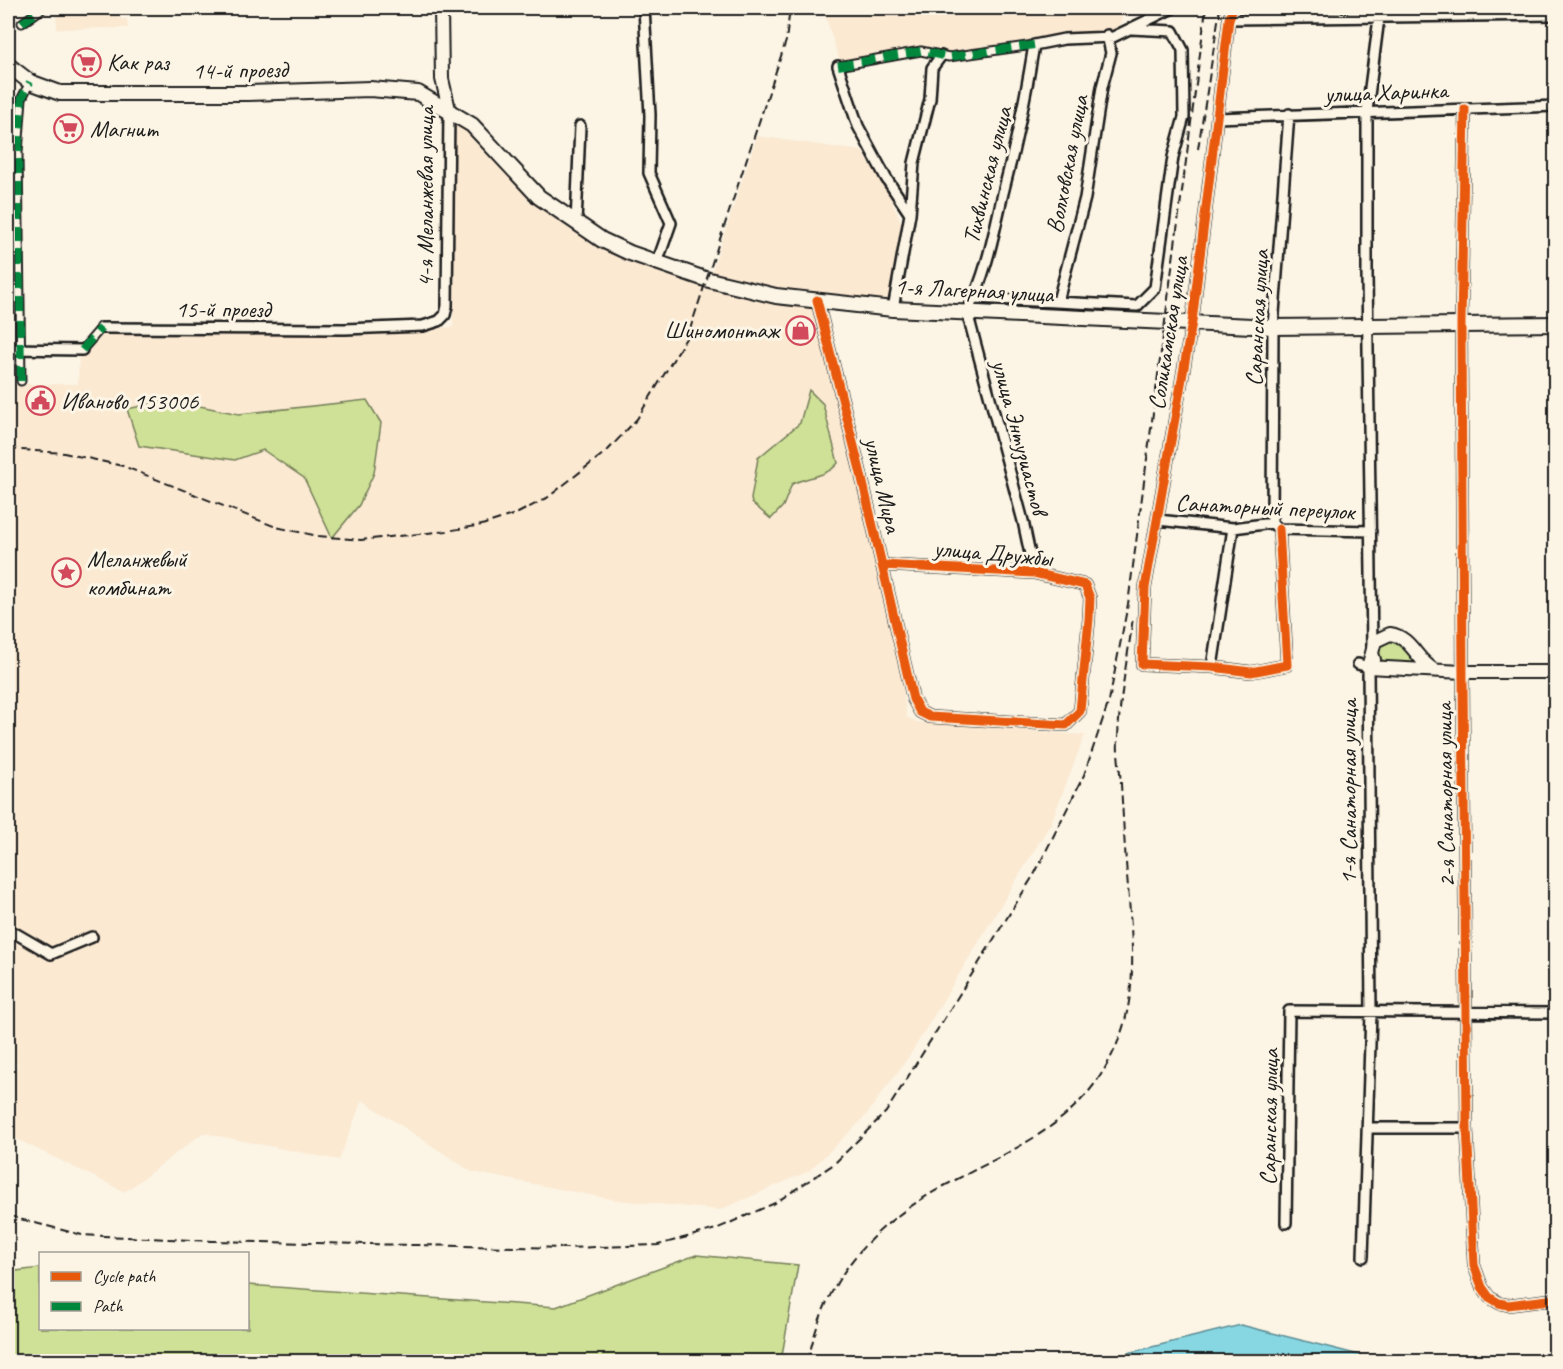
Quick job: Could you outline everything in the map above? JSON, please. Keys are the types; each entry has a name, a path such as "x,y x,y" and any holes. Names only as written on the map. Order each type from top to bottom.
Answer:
{"main road":[{"name":"14-й проезд","path":"8,65 30,82 60,93 401,89 418,93 449,109"},
{"name":"1-я Лагерная улица","path":"449,109 472,125 539,197 576,224 630,253 740,288 893,309 1273,327 1556,324"}],"street":[{"path":"22,23 43,8"},
{"name":"4-я Меланжевая улица","path":"441,8 442,79 449,109 445,315"},
{"path":"644,8 650,115 649,173 671,223 657,263"},
{"path":"910,214 886,178 858,126 838,66 921,51 932,51 941,56 1113,36 1173,8"},
{"name":"Соликамская улица","path":"1212,667 1142,664 1145,588 1192,322 1229,19 1233,8"},
{"path":"1229,19 1556,15"},
{"name":"1-я Санаторная улица","path":"1363,1257 1371,1012 1363,666 1372,652 1368,111 1378,18"},
{"path":"974,298 1137,306 1155,288 1173,157 1184,117 1183,50 1173,31 1129,29"},
{"name":"Волховская улица","path":"1058,301 1085,198 1097,135 1102,87 1111,53 1107,35"},
{"name":"Тихвинская улица","path":"967,312 974,298 1009,177 1024,112 1034,45"},
{"path":"893,309 910,214 914,163 930,99 932,68 941,56"},
{"path":"21,381 18,153 22,98 30,82"},
{"name":"улица Харинка","path":"1217,118 1556,106"},
{"name":"2-я Санаторная улица","path":"1465,109 1461,324 1463,672 1468,1014 1467,1128 1473,1265 1482,1287 1489,1297 1499,1303 1508,1305 1556,1299"},
{"name":"Саранская улица","path":"1212,667 1251,672 1287,665 1275,526 1273,327 1289,114"},
{"path":"576,224 580,126"},
{"name":"улица Мира","path":"817,300 913,699 920,712 930,717 1066,725"},
{"name":"улица Энтузиастов","path":"967,312 1021,512 1034,573"},
{"name":"15-й проезд","path":"8,350 82,350 101,328 423,326 439,321 445,315"},
{"name":"Санаторный переулок","path":"1158,520 1233,528 1275,526 1371,531"},
{"path":"1212,667 1233,528"},
{"name":"улица Дружбы","path":"882,564 1034,573 1085,585 1090,598 1080,711 1066,725"},
{"path":"1387,669 1376,663 1372,652 1379,637 1395,634 1414,650 1426,665 1436,670"},
{"path":"1363,666 1463,672 1556,672"},
{"path":"8,929 51,954 92,937"},
{"name":"Саранская улица","path":"1286,1223 1289,1011 1371,1012"},
{"path":"1371,1012 1556,1013"},
{"path":"1368,1128 1467,1128"}],"shaded area":[{"path":"48,8 121,8 121,19 127,19 128,28 57,29 56,12 48,12"},
{"path":"823,8 1124,8 1119,31 1109,35 987,46 936,56 919,50 840,63"},
{"path":"455,124 471,133 521,188 570,229 620,255 812,305 896,643 907,717 917,722 1085,735 1051,823 910,1055 864,1118 809,1171 720,1210 616,1200 472,1172 362,1100 339,1160 203,1133 125,1192 8,1135 8,1083 18,1064 8,1059 8,384 78,384 79,353 84,353 103,331 345,332 453,327"},
{"path":"757,136 862,151 887,190 901,222 902,240 892,304 801,295 710,277"}],"green space":[{"path":"1242,8 1556,8 1555,12 1239,17"},
{"path":"809,390 823,404 838,463 823,474 792,484 783,506 771,519 752,503 751,499 758,458 800,423"},
{"path":"170,400 239,414 367,400 381,423 374,473 359,505 332,538 304,478 263,450 235,460 139,446 127,409"},
{"path":"1388,640 1406,649 1413,658 1412,665 1383,662 1378,655 1379,647"},
{"path":"696,1255 798,1265 781,1361 8,1361 8,1272 39,1268 39,1330 249,1330 249,1285 556,1307"}],"water":[{"path":"1241,1325 1383,1361 1098,1361 1103,1359"}],"railway":[{"path":"8,449 64,453 123,466 276,527 318,536 361,540 482,525 518,513 547,498 608,450 637,419 688,335 786,41 790,8"},
{"path":"8,1216 82,1235 212,1241 567,1248 658,1245 716,1229 775,1203 834,1164 886,1112 1035,873 1084,775 1109,701 1128,604 1206,8"},
{"path":"1198,149 1220,8"},
{"path":"808,1362 815,1332 826,1305 839,1280 873,1237 918,1202 1012,1151 1054,1124 1090,1089 1105,1068 1116,1046 1124,1024 1132,980 1118,744 1122,693 1133,617"}],"marked path":[{"path":"22,23 43,8"},
{"path":"838,66 921,51 949,57 1034,45"},
{"path":"21,381 18,153 22,98 30,82"},
{"path":"82,350 101,328"}],"cycle path":[{"path":"1233,8 1229,19 1192,322 1145,588 1142,664 1212,667 1251,672 1287,665 1279,529"},
{"path":"1465,109 1461,324 1463,680 1467,1128 1474,1265 1482,1287 1489,1297 1499,1303 1508,1305 1556,1299"},
{"path":"817,300 860,470 913,699 920,712 930,717 1066,725 1080,711 1090,598 1085,585 1034,573 882,565"}],"place":[{"name":"Как раз","path":"86,62"},
{"name":"Магнит","path":"69,129"},
{"name":"Шиномонтаж","path":"800,330"},
{"name":"Иваново 153006","path":"40,401"},
{"name":"Меланжевый комбинат","path":"66,573"}]}
